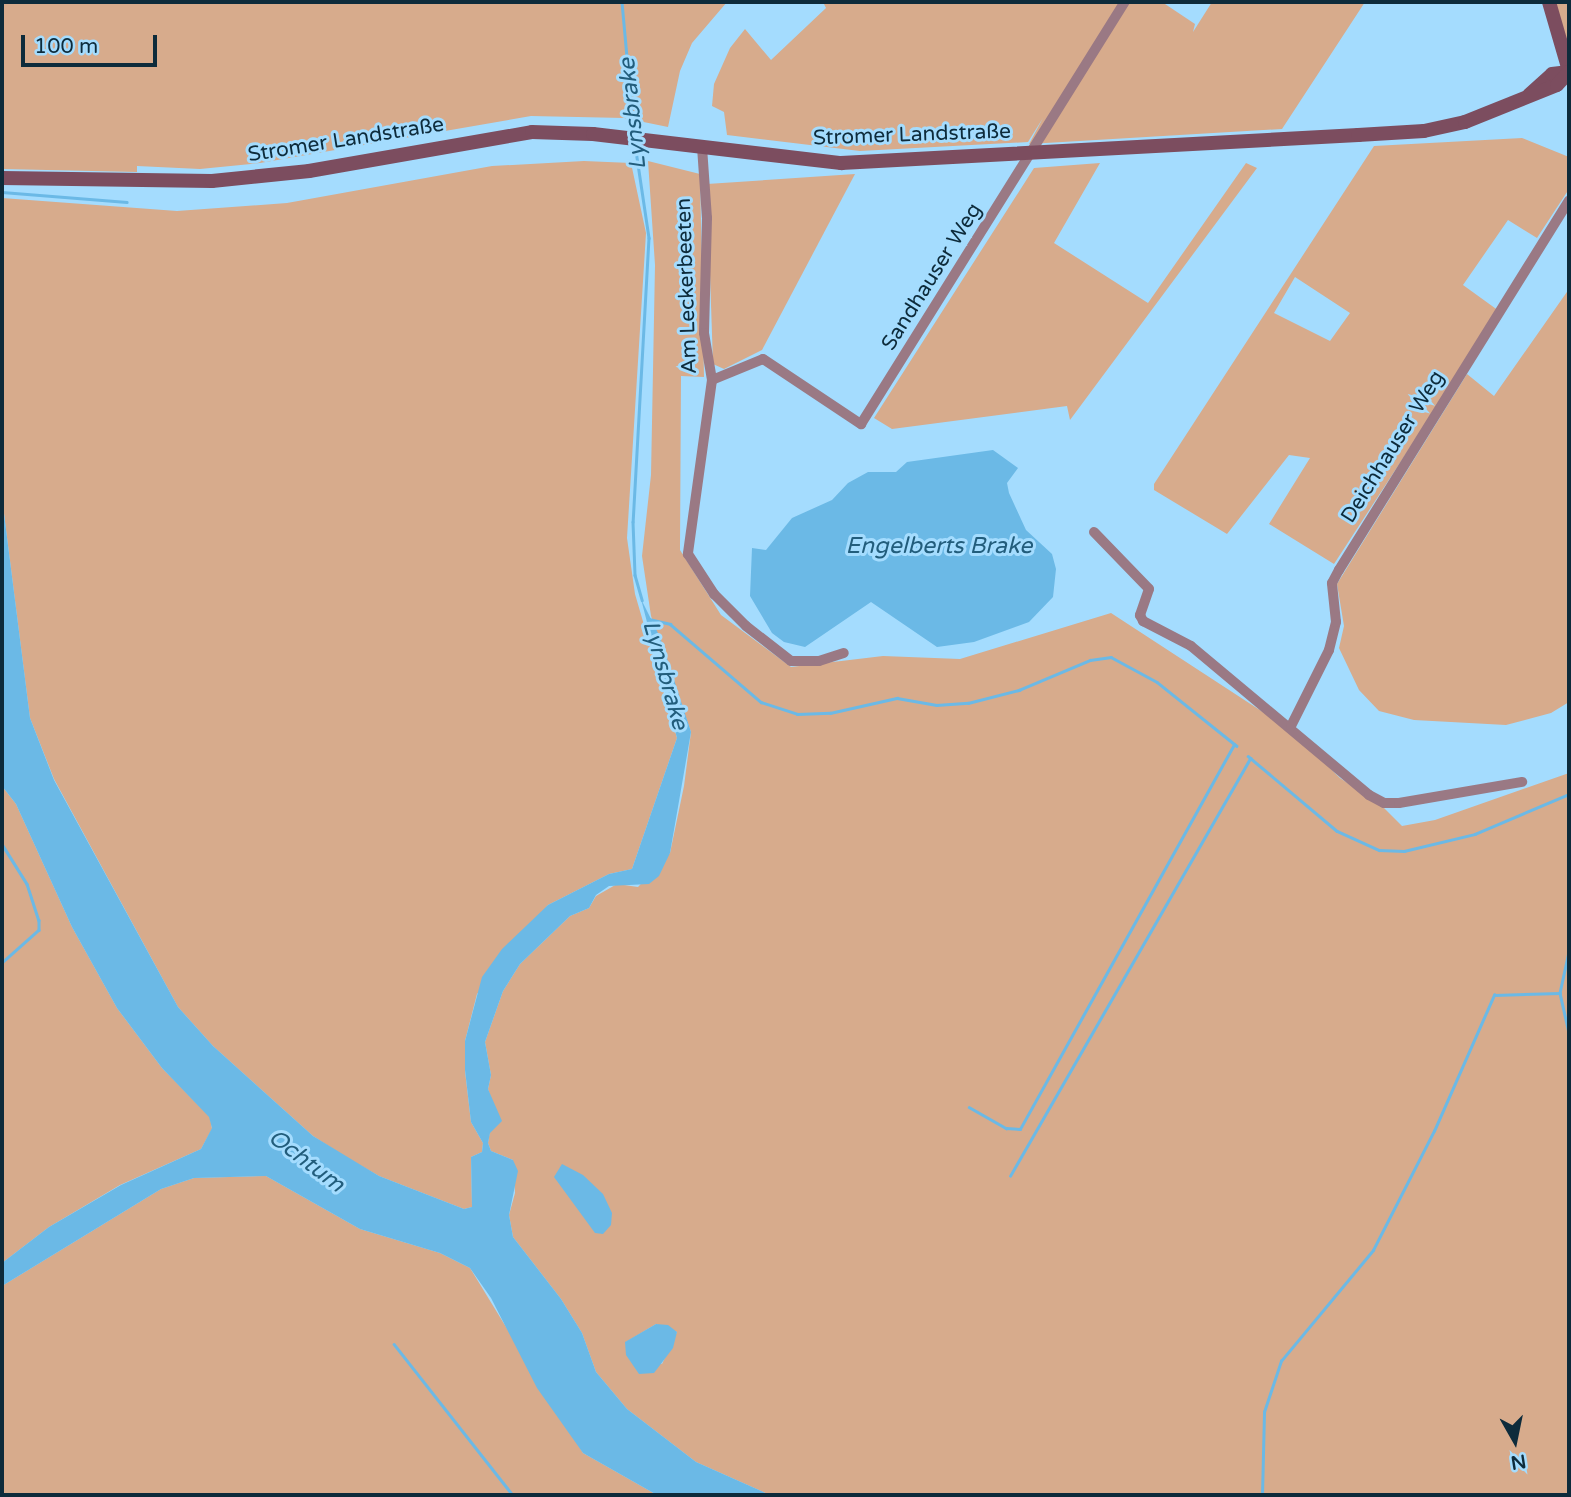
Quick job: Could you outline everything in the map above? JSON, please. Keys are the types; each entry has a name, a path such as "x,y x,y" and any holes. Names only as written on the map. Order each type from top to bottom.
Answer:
{"main road":[{"path":"1549,2 1569,72"},
{"name":"Stromer Landstraße","path":"2,178 212,181 309,171 504,134 634,138 841,163 1424,131 1489,114 1557,85 1569,72"}],"street":[{"name":"Sandhauser Weg","path":"712,380 763,359 861,424 1125,2"},
{"name":"Am Leckerbeeten","path":"702,147 707,218 705,333 712,380 688,554 714,594 746,626 792,661 819,661 844,653"},
{"name":"Deichhauser Weg","path":"1291,726 1329,649 1336,622 1332,583 1569,201"},
{"path":"1094,532 1149,589 1140,615 1143,621 1191,646 1291,726 1345,777 1384,803 1522,782"}],"shaded area":[{"path":"2,2 727,2 692,43 680,71 668,127 624,118 531,116 260,163 200,169 137,166 137,172 2,169"},
{"path":"823,2 1162,2 1195,24 1193,32 1212,2 1365,2 1282,129 1029,144 1043,118 1028,142 860,151 727,135 724,112 712,106 714,84 730,48 745,29 771,60 826,8"},
{"path":"1554,2 1569,2 1569,48"},
{"path":"1522,138 1569,157 1569,189 1537,238 1508,220 1463,285 1499,311 1334,564 1269,524 1310,458 1289,455 1227,534 1154,490 1154,484 1374,146","holes":["1295,277 1350,313 1330,341 1274,313"]},
{"path":"584,161 631,163 646,233 627,538 635,594 677,738 632,869 609,874 548,905 477,994 465,1041 465,1071 471,1122 483,1143 482,1152 471,1157 472,1207 464,1209 379,1176 313,1136 213,1046 178,1007 54,779 30,718 2,498 2,198 177,211 287,203 492,166"},
{"path":"648,161 700,174 704,377 681,376 680,550 721,615 791,667 883,656 960,659 1111,613 1292,731 1340,778 1382,806 1402,826 1435,820 1569,773 1569,1495 770,1495 696,1462 627,1409 596,1372 582,1333 561,1299 513,1237 509,1215 515,1193 513,1160 491,1151 488,1143 494,1107 488,1089 491,1075 485,1042 503,991 520,964 570,916 589,908 596,896 617,884 638,887 670,853 684,786 691,732 651,616 642,556 651,475 655,265","holes":["656,1324 677,1332 662,1364 626,1342"]},
{"path":"1100,163 1054,243 1148,303 1246,163 1257,168 1070,420 1067,406 892,429 874,418 1034,168"},
{"path":"855,174 762,350 724,369 713,364 707,184"},
{"path":"1569,289 1569,702 1551,713 1506,725 1414,720 1379,711 1359,690 1339,648 1344,626 1337,584 1467,374 1494,396"},
{"path":"2,786 16,804 72,927 117,1008 162,1068 210,1117 212,1129 201,1149 120,1185 49,1227 2,1263"},
{"path":"266,1176 360,1229 440,1253 470,1268 583,1453 657,1495 2,1495 2,1286 161,1189 194,1178"}],"water":[{"name":"Engelberts Brake","path":"993,450 1018,468 1007,483 1009,493 1026,530 1052,554 1056,569 1053,597 1029,622 974,642 937,647 871,602 805,647 784,642 772,633 750,596 752,548 766,550 792,518 832,500 848,483 868,472 896,472 907,462"},
{"name":"Ochtum","path":"2,498 30,718 54,780 178,1007 213,1046 313,1136 379,1176 464,1209 472,1207 471,1157 482,1152 483,1143 471,1122 465,1070 465,1041 482,977 502,949 548,905 609,874 632,869 677,738 641,599 660,637 691,732 670,853 659,876 649,884 609,886 596,895 589,908 570,916 520,964 503,991 485,1042 491,1075 488,1089 502,1121 490,1133 488,1143 491,1151 513,1160 518,1171 509,1215 513,1237 561,1299 582,1333 596,1372 627,1409 696,1462 770,1495 657,1495 583,1453 537,1388 491,1298 470,1268 440,1253 360,1229 266,1176 194,1178 161,1189 2,1286 2,1263 49,1227 121,1185 201,1149 212,1128 209,1117 162,1068 117,1008 72,927 16,804 2,786"},
{"path":"562,1164 583,1175 603,1194 612,1213 611,1225 603,1234 595,1233 554,1177"},
{"path":"656,1324 668,1325 677,1332 673,1348 654,1373 639,1374 626,1355 625,1342"}],"waterway":[{"name":"Lynsbrake","path":"622,2 634,134"},
{"name":"Lynsbrake","path":"635,144 649,238 633,522 635,575 642,600"},
{"path":"2,192 127,202"},
{"path":"649,619 670,624 761,702 797,714 830,713 897,698 936,705 968,703 1019,690 1090,660 1111,657 1157,682 1237,746"},
{"path":"969,1107 1006,1128 1020,1129 1234,745"},
{"path":"1248,756 1337,831 1379,850 1404,851 1475,834 1569,794"},
{"path":"1010,1176 1250,758"},
{"path":"2,844 27,884 39,920 39,930 2,963"},
{"path":"1569,952 1560,993 1569,1033"},
{"path":"1262,1495 1264,1412 1281,1361 1373,1250 1434,1131 1494,995 1560,993"},
{"path":"394,1344 513,1495"}]}
